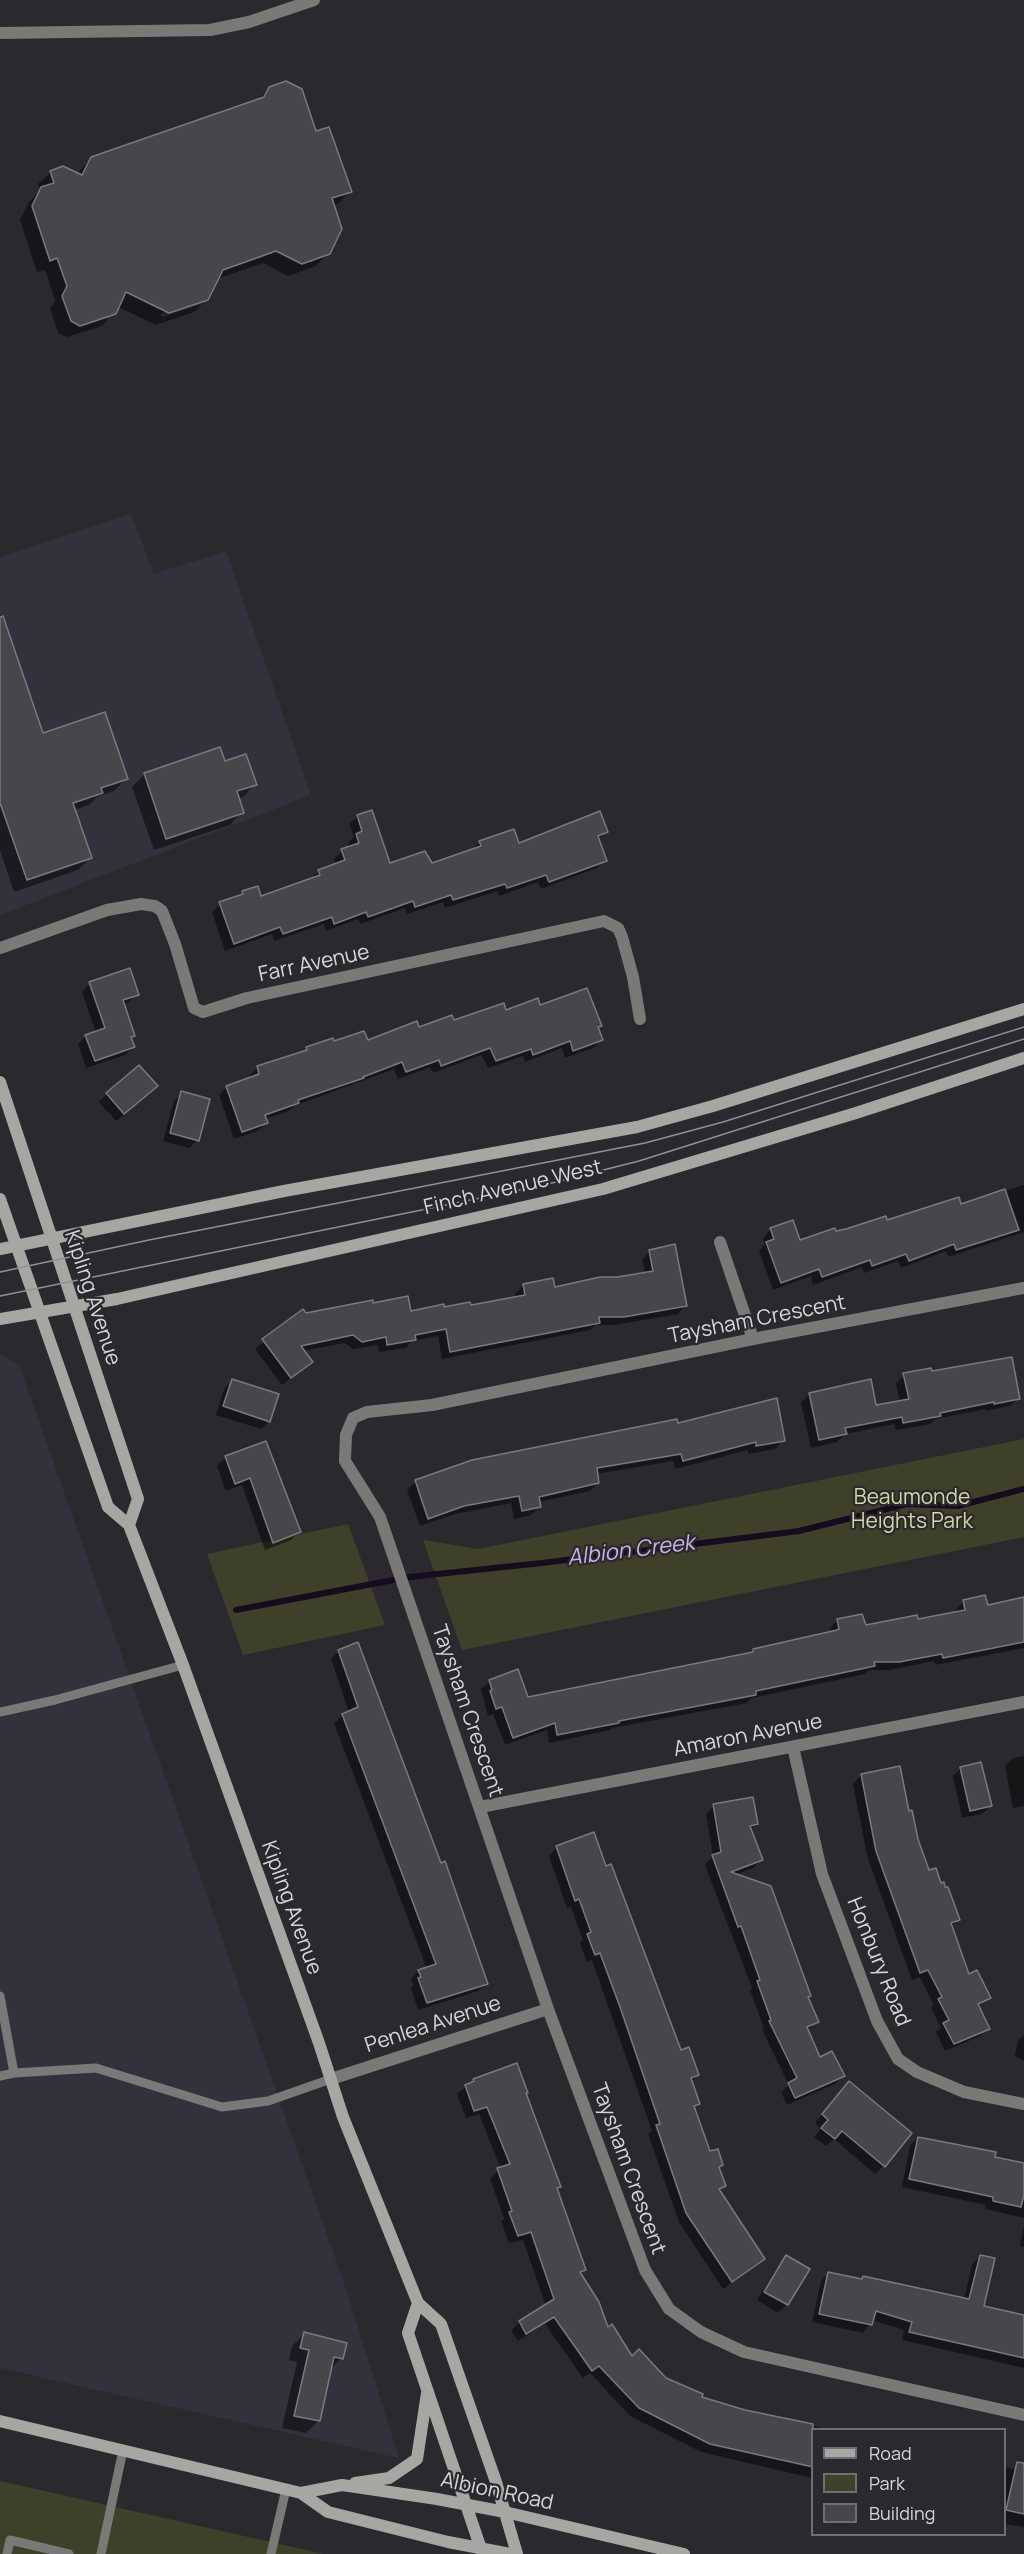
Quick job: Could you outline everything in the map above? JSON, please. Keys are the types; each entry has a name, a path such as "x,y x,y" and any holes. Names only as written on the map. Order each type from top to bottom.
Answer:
{"main road":[{"name":"Finch Avenue West","path":"0,1248 284,1191 637,1127 736,1099 1024,1009"},
{"name":"Finch Avenue West","path":"0,1319 74,1307 603,1189 856,1113 1024,1058"},
{"name":"Kipling Avenue","path":"0,1082 138,1499 129,1525"},
{"name":"Kipling Avenue","path":"0,1199 108,1507 129,1525 183,1665 343,2117 418,2303 441,2324 517,2554"},
{"path":"418,2303 408,2333 482,2551"},
{"path":"342,2485 389,2478 417,2459 428,2389"},
{"name":"Albion Road","path":"0,2421 286,2489 301,2493 328,2512 482,2551 510,2554"},
{"name":"Albion Road","path":"301,2493 342,2485 505,2512 684,2554"}],"street":[{"path":"0,33 210,30 249,22 314,0"},
{"name":"Farr Avenue","path":"0,948 107,910 141,904 155,906 162,911 175,944 194,1008 203,1012 247,998 604,921 618,928 622,937 633,977 640,1019"},
{"path":"720,1242 753,1339"},
{"name":"Taysham Crescent","path":"1024,1288 753,1339 432,1405 368,1412 353,1418 345,1435 345,1461 380,1516 548,2009 645,2270 669,2309 701,2332 744,2352 1024,2415"},
{"name":"Amaron Avenue","path":"480,1807 1024,1702"},
{"name":"Honbury Road","path":"793,1747 822,1874 877,2021 898,2059 917,2072 964,2092 1024,2104"},
{"name":"Penlea Avenue","path":"331,2079 548,2009"}],"lane":[{"path":"0,1712 55,1700 183,1665"},
{"path":"0,1996 14,2073"},
{"path":"0,2076 14,2073 96,2068 222,2107 268,2102 331,2079"},
{"path":"100,2554 123,2450"},
{"path":"271,2554 286,2489"},
{"path":"7,2554 10,2540 69,2554"}],"shaded area":[{"path":"131,514 154,574 226,551 311,795 0,915 0,557"},
{"path":"3,1355 19,1365 343,2280 399,2458 0,2368 0,1356"}],"green space":[{"name":"Beaumonde Heights Park","path":"1024,1439 1024,1537 462,1650 423,1540 478,1549"},
{"path":"348,1524 385,1625 243,1655 207,1554"},
{"path":"0,2481 324,2554 0,2554"}],"building":[{"path":"286,81 302,89 316,131 329,127 352,192 332,198 342,229 330,254 302,264 276,251 223,270 208,300 169,313 126,292 116,314 80,326 71,321 62,296 67,286 57,258 50,261 32,206 41,187 54,183 50,171 63,166 82,175 91,157 264,97 269,87"},
{"path":"3,616 43,733 105,712 128,779 101,788 103,793 73,803 92,858 27,880 0,803 0,617"},
{"path":"220,747 225,761 246,754 257,785 237,791 244,813 166,839 144,773"},
{"path":"372,810 390,863 425,851 432,863 481,846 479,841 514,829 519,843 600,811 608,832 598,836 607,861 549,882 546,875 507,888 505,884 453,900 451,895 415,907 413,901 368,917 366,912 334,924 332,917 283,934 280,927 234,944 219,902 258,886 261,896 320,875 318,870 345,860 341,849 359,843 356,834 362,831 357,815"},
{"path":"130,968 139,995 123,1000 135,1036 131,1037 135,1047 95,1061 85,1035 105,1028 89,982"},
{"path":"587,988 602,1026 598,1027 603,1040 573,1051 570,1041 533,1055 531,1049 496,1061 490,1048 441,1066 439,1060 406,1072 402,1062 364,1078 298,1100 299,1103 265,1115 268,1123 242,1132 226,1086 259,1074 257,1066 307,1050 306,1047 333,1038 334,1041 364,1031 368,1040 417,1021 419,1027 452,1015 454,1020 504,1003 506,1010 538,998 540,1005"},
{"path":"139,1065 158,1086 124,1114 106,1093"},
{"path":"181,1091 210,1099 199,1141 170,1133"},
{"path":"1005,1189 1019,1230 956,1250 954,1244 909,1261 906,1254 872,1266 870,1260 822,1277 819,1269 781,1283 766,1242 774,1239 770,1228 793,1220 800,1240 835,1228 836,1231 846,1229 886,1216 887,1220 959,1197 961,1204"},
{"path":"675,1244 687,1306 624,1317 599,1317 600,1323 450,1352 446,1329 415,1335 416,1340 387,1345 386,1337 362,1342 353,1335 301,1346 313,1362 291,1378 262,1339 303,1309 306,1313 373,1300 373,1303 408,1296 411,1311 444,1304 444,1307 470,1302 471,1305 525,1295 523,1284 553,1278 555,1287 600,1277 617,1277 653,1271 649,1250"},
{"path":"1012,1357 1020,1399 940,1413 941,1416 903,1423 902,1417 845,1428 847,1434 819,1440 809,1393 871,1379 876,1405 909,1399 903,1373 931,1368 932,1371"},
{"path":"232,1379 279,1394 270,1422 223,1406"},
{"path":"777,1398 785,1441 756,1446 756,1442 683,1461 681,1454 597,1468 599,1483 539,1497 541,1507 522,1511 519,1496 464,1506 428,1519 415,1480 472,1460 677,1419 678,1423"},
{"path":"266,1441 301,1532 273,1543 250,1478 235,1484 225,1456"},
{"path":"985,1595 988,1605 1024,1597 1024,1642 943,1658 942,1654 899,1662 874,1662 875,1666 756,1691 756,1695 557,1735 555,1723 513,1738 502,1707 496,1709 490,1691 492,1690 489,1680 518,1669 528,1697 753,1652 753,1649 837,1630 839,1629 837,1619 862,1614 866,1625 917,1615 918,1619 965,1610 963,1600"},
{"path":"358,1642 441,1863 445,1861 488,1984 427,2003 418,1978 421,1977 418,1970 436,1964 342,1714 358,1707 338,1650"},
{"path":"981,1762 992,1806 970,1811 960,1767"},
{"path":"900,1766 909,1811 912,1810 918,1839 929,1870 936,1868 941,1883 944,1882 945,1887 948,1887 960,1920 951,1923 969,1974 977,1970 991,1998 978,2004 990,2029 954,2044 943,2023 949,2020 938,1999 942,1997 928,1970 920,1973 876,1851 861,1774"},
{"path":"753,1797 758,1824 750,1826 763,1860 731,1872 771,1886 811,1996 808,1997 819,2022 807,2027 820,2057 832,2051 845,2076 795,2098 788,2083 797,2078 769,2021 771,2020 757,1981 760,1980 712,1855 721,1852 713,1804"},
{"path":"594,1832 606,1866 611,1864 612,1866 681,2050 689,2047 699,2075 691,2078 700,2104 694,2106 710,2151 718,2149 723,2165 719,2167 726,2186 719,2189 765,2259 732,2282 686,2213 656,2125 660,2124 620,2007 600,1953 595,1955 587,1934 591,1932 579,1899 575,1901 556,1846"},
{"path":"517,2063 561,2187 557,2188 586,2270 580,2272 599,2302 608,2327 612,2324 632,2356 639,2349 666,2378 703,2394 702,2397 745,2410 813,2424 811,2428 811,2467 710,2444 639,2408 599,2366 592,2371 554,2317 526,2334 519,2321 554,2299 531,2232 518,2236 509,2212 512,2211 497,2168 510,2164 487,2107 474,2111 465,2085 474,2081 473,2079"},
{"path":"849,2081 912,2133 885,2167 842,2131 835,2139 821,2128 828,2120 822,2114"},
{"path":"918,2137 996,2152 995,2157 1024,2163 1024,2195 1021,2207 993,2201 993,2197 909,2179"},
{"path":"786,2255 810,2269 788,2305 764,2292"},
{"path":"980,2255 995,2258 984,2306 1024,2315 1024,2358 909,2332 912,2322 876,2311 872,2325 819,2314 828,2272 862,2279 863,2276 969,2299"},
{"path":"304,2332 347,2343 343,2359 334,2357 320,2421 294,2416 309,2350 300,2348"},
{"path":"1017,2462 1024,2463 1024,2514 1006,2510"}],"waterway":[{"name":"Albion Creek","path":"236,1610 409,1577 799,1531 907,1504 958,1506 1024,1489"}],"tram line":[{"path":"0,1272 149,1240 645,1143 723,1122 1024,1027"},
{"path":"0,1296 544,1185 639,1161 1024,1039"}]}
